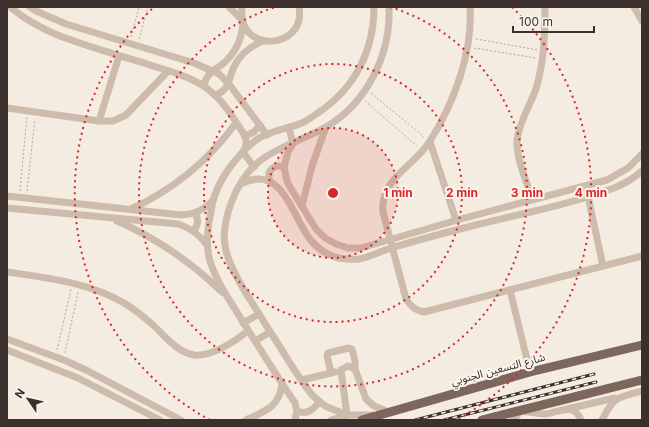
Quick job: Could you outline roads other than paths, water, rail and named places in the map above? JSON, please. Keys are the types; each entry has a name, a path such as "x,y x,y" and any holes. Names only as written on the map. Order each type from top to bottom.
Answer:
{"main road":[{"name":"شارع التسعين الجنوبي","path":"362,420 530,372 642,345"},
{"path":"482,420 642,380"}],"street":[{"path":"10,7 21,16 44,29 80,44 181,75 204,86 215,95 245,136 246,145 243,152"},
{"path":"30,7 36,12 66,24 194,63 219,74 229,84 267,134"},
{"path":"230,7 251,34 263,41 271,42 279,41 292,32 299,18 299,7"},
{"path":"204,86 205,79 212,71 224,63 236,49 242,32 242,7"},
{"path":"295,420 297,411 295,403 226,296 209,259 207,245 208,230 213,200 228,171 243,152 257,139 267,134 289,128 306,121 330,104 353,80 368,51 372,36 374,7"},
{"path":"347,415 319,402 308,391 258,314 231,268 225,250 224,232 226,214 239,185 254,167 273,153 326,127 339,118 366,89 386,46 389,30 390,7"},
{"path":"470,7 471,22 468,47 451,101 430,142 388,186 382,205 406,299 410,306 416,311 424,312 642,256"},
{"path":"532,199 518,153 517,141 519,129 536,89 543,55 545,7"},
{"path":"634,7 642,21"},
{"path":"215,95 224,91 229,84 238,59 249,48 263,41"},
{"path":"99,121 119,56"},
{"path":"7,108 99,121 113,121 126,115 168,71"},
{"path":"131,209 162,193 190,173 215,150 236,122"},
{"path":"245,136 254,132 260,125"},
{"path":"302,206 312,166 326,127"},
{"path":"289,128 293,144 285,160 284,167 287,181 316,229 325,238 348,248 361,248 456,220 607,180 628,168 642,154"},
{"path":"430,142 456,220"},
{"path":"243,152 254,167"},
{"path":"268,180 269,173 274,167 284,167"},
{"path":"239,185 248,180 258,178 268,180 282,191 308,237 316,246 326,253 342,258 359,259 454,230 588,196 615,187 634,178 642,171"},
{"path":"586,186 603,266"},
{"path":"7,196 181,215 195,213 207,206 213,200"},
{"path":"21,210 23,198"},
{"path":"7,208 178,224 194,231 207,245"},
{"path":"194,231 198,220 195,213"},
{"path":"109,218 145,234 172,251 202,274 226,296"},
{"path":"456,220 465,222 463,228"},
{"path":"454,230 451,225 456,220"},
{"path":"7,272 76,283 111,295 139,313 179,349 192,355 206,355 229,344 248,331"},
{"path":"510,290 530,372"},
{"path":"243,323 258,314"},
{"path":"255,341 270,332"},
{"path":"7,339 64,360 112,383 181,420"},
{"path":"331,372 327,356 328,353 349,348 352,349 355,369 366,399 374,406 389,412"},
{"path":"7,350 78,378 160,420"},
{"path":"302,380 341,370 348,366 355,369"},
{"path":"341,370 347,415"},
{"path":"246,420 272,407 279,397 282,384"},
{"path":"513,420 521,411 546,414 642,391"},
{"path":"602,420 609,406 617,398"},
{"path":"297,411 302,413 312,410 319,402"},
{"path":"567,409 577,413 581,420"},
{"path":"331,420 347,415 377,415"}],"railway":[{"path":"415,420 594,374"},
{"path":"444,420 596,382"}]}
